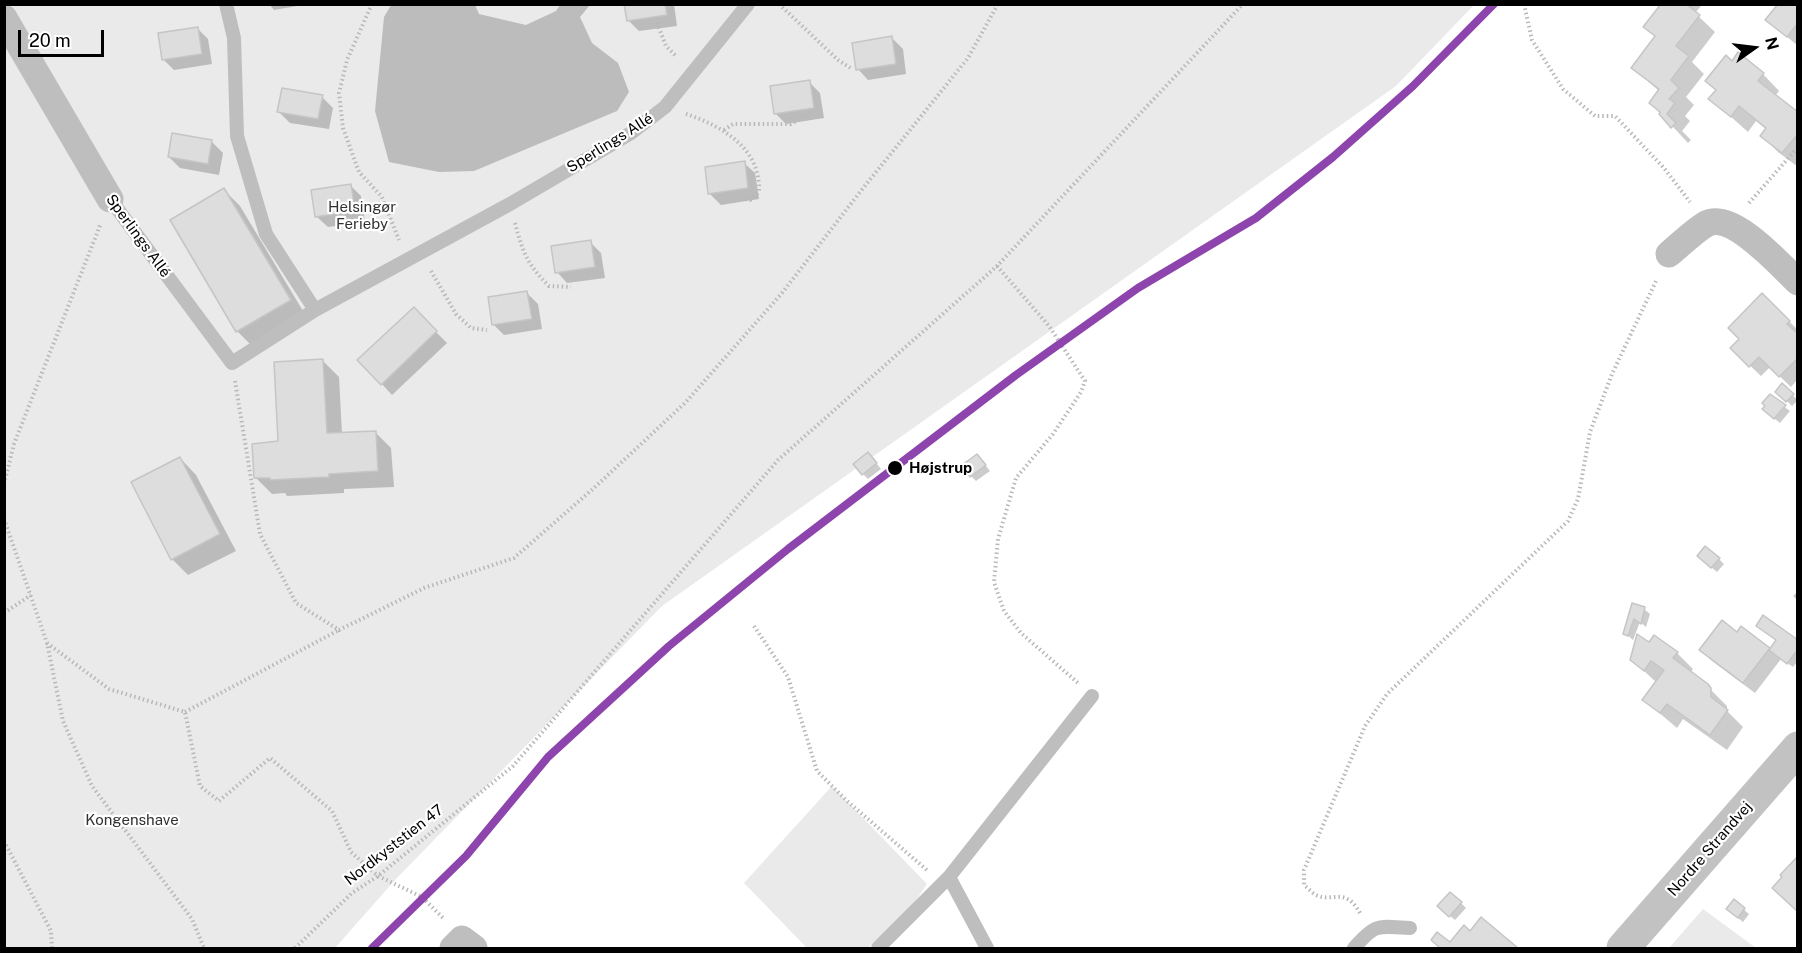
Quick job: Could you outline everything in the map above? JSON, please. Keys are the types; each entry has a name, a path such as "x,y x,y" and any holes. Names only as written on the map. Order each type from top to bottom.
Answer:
{"main road":[{"name":"Nordre Strandvej","path":"1623,948 1797,748"}],"street":[{"name":"Sperlings Allé","path":"4,18 110,199"},
{"path":"1669,254 1719,224 1756,243 1797,282"}],"lane":[{"path":"226,4 234,38 237,136 266,234 315,310"},
{"name":"Sperlings Allé","path":"110,199 232,363 315,310 510,204 631,133 665,107 748,4"},
{"path":"878,948 950,876 1092,696"},
{"path":"950,876 987,948"},
{"path":"1354,948 1370,930 1383,927 1410,928"}],"path":[{"path":"372,4 344,71 339,93 343,128 359,172 382,197 406,259"},
{"path":"779,4 838,60 852,69"},
{"path":"47,643 109,689 185,712 339,630 424,588 514,558 594,488 686,402 782,293 968,58 998,4"},
{"name":"Nordkyststien 47","path":"295,948 352,893 378,876 513,766 777,460 997,266 1243,4"},
{"path":"1524,4 1532,40 1563,89 1595,116 1615,116 1719,224 1797,147"},
{"path":"657,23 666,46 695,70"},
{"path":"665,107 724,130 745,148 760,178 759,192 750,200 740,198"},
{"path":"724,130 733,124 791,124 812,112"},
{"path":"4,484 14,444 110,199"},
{"path":"510,204 522,252 533,270 549,286 571,287"},
{"path":"420,252 456,314 471,328 487,330"},
{"path":"1370,930 1355,905 1344,897 1316,896 1304,885 1304,870 1365,726 1387,694 1568,521 1578,499 1590,432 1612,374 1669,254"},
{"path":"997,266 1049,326 1085,381 1081,392 1053,434 1016,478 999,538 994,582 1004,611 1021,633 1092,696"},
{"path":"232,363 260,534 296,603 339,630"},
{"path":"4,519 47,643 63,721 92,786 192,919 204,948"},
{"path":"4,613 31,595"},
{"path":"754,626 788,677 817,771 846,800 928,871 950,876"},
{"path":"185,712 200,786 219,801 270,758 332,811 351,852 378,876 422,897 463,945"},
{"path":"4,841 51,931 51,948"}],"green space":[{"path":"5,5 1474,5 1396,86 662,606 395,880 335,948 5,948"},
{"path":"832,786 927,884 907,914 868,948 807,948 744,883"},
{"path":"1703,909 1756,948 1669,948"}],"shaded area":[{"path":"391,5 475,5 479,14 526,25 556,11 560,5 590,5 580,17 592,43 618,63 629,92 617,111 474,171 439,172 389,162 375,111 384,17"}],"building":[{"path":"624,4 665,4 667,15 627,21"},
{"path":"1661,4 1686,4 1700,15 1676,46 1689,56 1671,80 1679,88 1669,99 1675,103 1667,114 1676,123 1671,128 1659,114 1660,112 1649,103 1659,89 1631,68 1655,36 1643,27"},
{"path":"1778,4 1798,4 1798,23 1787,37 1765,20"},
{"path":"198,27 202,54 162,60 158,33"},
{"path":"892,36 896,64 856,70 852,43"},
{"path":"1738,52 1764,73 1758,81 1798,112 1798,134 1782,153 1760,136 1766,128 1739,106 1731,117 1708,99 1716,90 1705,81 1726,55 1732,61"},
{"path":"810,80 814,108 774,114 770,86"},
{"path":"282,88 323,95 318,119 277,112"},
{"path":"172,133 212,140 208,164 168,157"},
{"path":"745,161 748,188 708,194 705,167"},
{"path":"351,184 355,211 315,217 311,190"},
{"path":"224,188 291,300 236,332 170,220"},
{"path":"591,240 595,267 555,273 551,246"},
{"path":"527,291 532,319 492,325 488,297"},
{"path":"1762,293 1790,321 1787,324 1798,334 1798,358 1779,377 1759,357 1749,367 1730,348 1739,339 1728,328"},
{"path":"414,307 437,331 381,385 357,360"},
{"path":"323,359 327,433 376,431 378,471 329,474 329,477 270,480 270,478 254,478 252,444 278,441 274,362"},
{"path":"1782,383 1794,394 1786,402 1775,392"},
{"path":"1770,394 1786,405 1774,419 1762,409 1765,406 1762,403"},
{"path":"868,452 877,463 862,475 853,464"},
{"path":"977,454 986,465 970,477 962,465"},
{"path":"180,457 220,534 171,560 131,482"},
{"path":"1705,546 1720,558 1711,568 1697,556"},
{"path":"1632,603 1645,607 1641,624 1634,619 1628,636 1623,634"},
{"path":"1763,615 1798,640 1798,649 1787,664 1769,650 1776,640 1756,626"},
{"path":"1722,620 1737,632 1741,626 1770,648 1743,683 1699,650"},
{"path":"1637,634 1649,642 1654,635 1678,652 1673,658 1708,684 1711,688 1711,697 1728,710 1710,735 1667,704 1660,713 1642,700 1664,670 1651,661 1644,671 1630,660"},
{"path":"1798,856 1798,912 1772,888 1782,877 1780,875"},
{"path":"1450,892 1462,902 1449,917 1437,906"},
{"path":"1734,899 1745,908 1738,918 1726,909"},
{"path":"1481,917 1518,948 1440,948 1431,940 1437,932 1450,942 1464,925 1470,931"}],"transit line":[{"path":"372,948 466,856 548,757 669,646 788,549 1016,375 1138,288 1256,218 1333,157 1413,86 1494,4"}],"place":[{"name":"Højstrup","path":"895,468"}],"park label":[{"name":"Helsingør Ferieby","path":"362,216"},
{"name":"Kongenshave","path":"132,820"}]}
